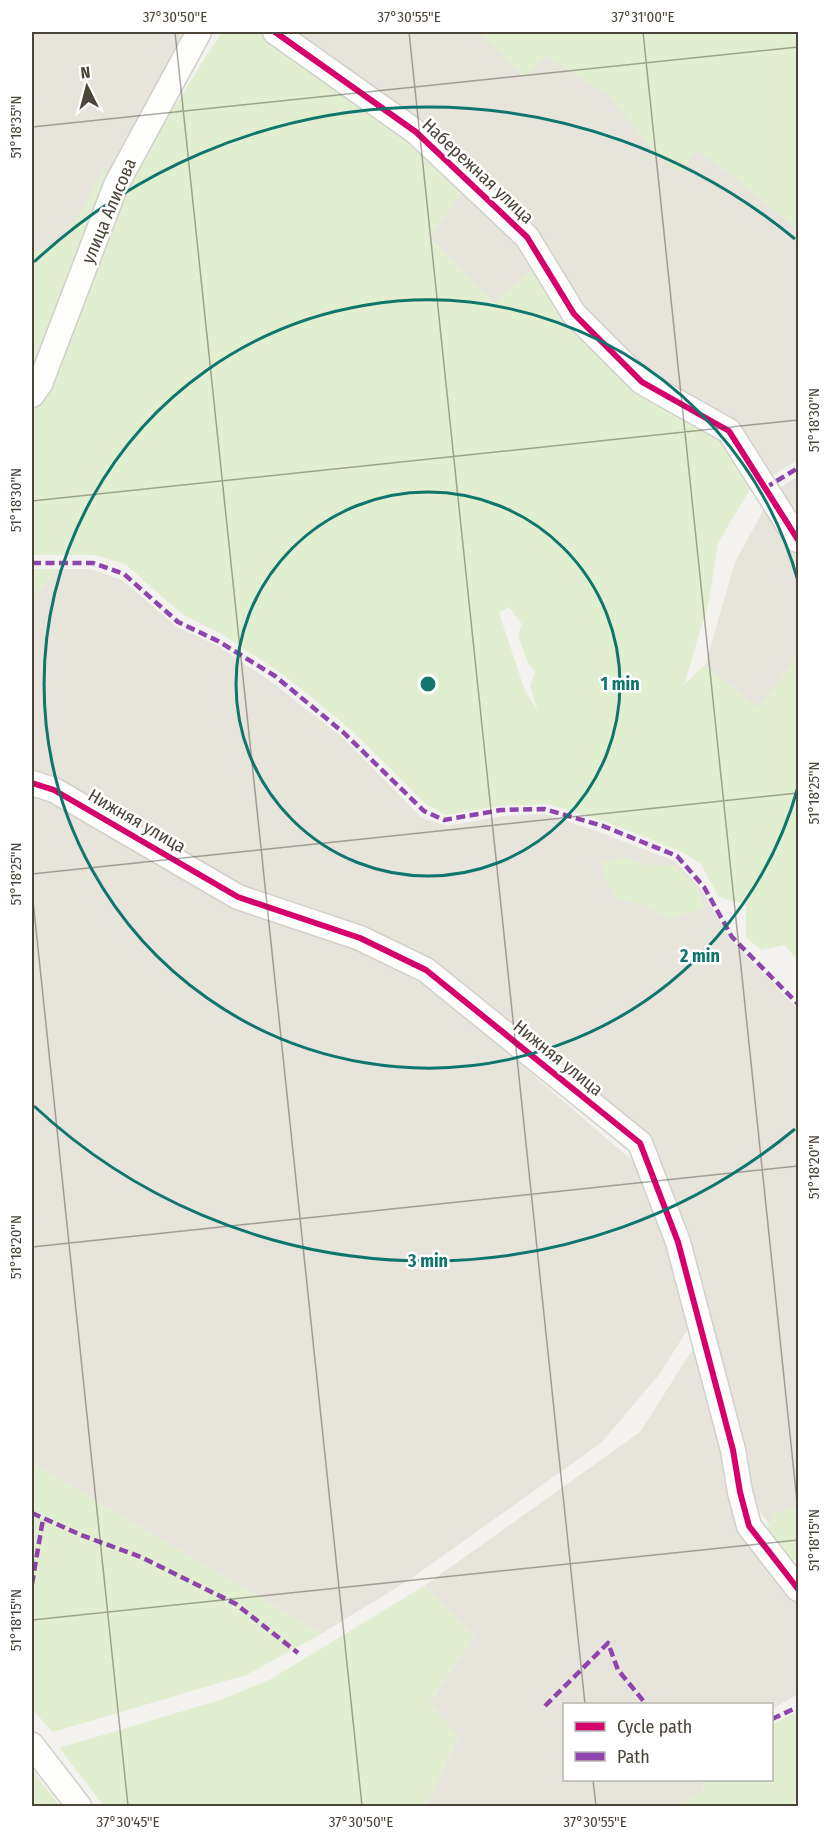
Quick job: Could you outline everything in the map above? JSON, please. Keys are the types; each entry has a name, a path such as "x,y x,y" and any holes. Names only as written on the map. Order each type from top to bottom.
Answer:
{"street":[{"name":"улица Алисова","path":"32,396 39,384 116,185 199,32"},
{"name":"Набережная улица","path":"275,32 416,132 527,237 574,314 642,382 729,431 798,540"},
{"name":"Нижняя улица","path":"32,783 54,790 238,897 360,938 426,970 639,1143 678,1242 733,1450 740,1492 749,1526 798,1589"},
{"path":"32,1746 80,1806"}],"shaded area":[{"path":"32,32 185,32 144,111 32,380"},
{"path":"292,32 798,32 798,460 770,477 740,424 719,411 648,376 578,308 531,229"},
{"path":"462,192 523,245 534,269 494,303 429,237"},
{"path":"798,476 798,516 778,489"},
{"path":"765,507 798,555 798,656 758,709 705,665 735,562"},
{"path":"57,569 91,569 122,580 177,627 218,646 273,683 343,738 421,817 446,826 503,816 545,814 675,861 702,890 730,939 798,1009 798,1561 755,1506 650,1140 430,959 251,890 59,778 32,771 32,599"},
{"path":"32,791 161,868 248,913 363,951 447,998 634,1162 671,1244 694,1320 658,1376 601,1443 412,1578 321,1634 32,1463"},
{"path":"698,1341 732,1511 798,1604 798,1694 773,1708 773,1703 563,1703 563,1781 701,1781 704,1790 678,1806 426,1806 458,1737 429,1703 474,1637 424,1586 640,1432"}],"green space":[{"path":"222,32 264,32 410,141 462,192 429,237 494,303 534,269 567,321 636,394 725,440 753,484 718,543 709,601 684,685 705,665 758,708 798,656 798,962 785,945 761,950 746,937 746,905 719,897 700,863 682,852 604,821 547,804 500,806 445,815 426,804 350,729 285,676 225,636 182,614 125,564 95,555 32,555 32,407 121,190","holes":["509,607 522,624 518,635 528,663 535,672 530,686 538,711 525,691 499,613"]},
{"path":"480,32 798,32 798,230 734,177 696,150 680,172 656,154 607,94 545,56 525,78"},
{"path":"111,157 81,263 32,390 32,254 61,238 82,209"},
{"path":"32,569 57,569 32,599"},
{"path":"626,857 645,865 675,865 698,890 705,908 667,919 644,905 617,899 604,878 603,862"},
{"path":"32,1463 321,1634 246,1675 53,1732 32,1709"},
{"path":"798,1506 798,1559 793,1561 767,1529 775,1512"},
{"path":"424,1586 474,1637 429,1702 458,1737 426,1806 104,1806 59,1748 223,1699 271,1679"},
{"path":"798,1711 798,1793 793,1806 678,1806 704,1790 701,1781 773,1781 773,1724"},
{"path":"32,1770 60,1806 32,1806"}],"marked path":[{"path":"765,488 798,468"},
{"path":"32,563 93,563 124,574 178,622 218,641 275,676 344,733 424,811 444,820 501,810 544,809 603,826 677,856 704,887 732,937 798,1004"},
{"path":"32,1513 81,1535 141,1557 236,1604 298,1653"},
{"path":"32,1584 43,1519"},
{"path":"545,1706 608,1643 618,1670 645,1703"},
{"path":"773,1719 798,1707"}],"cycle path":[{"path":"275,32 416,132 527,237 574,314 642,382 729,431 798,540"},
{"path":"32,783 54,790 238,897 360,938 426,970 640,1143 678,1242 733,1450 740,1492 749,1526 798,1589"}]}
